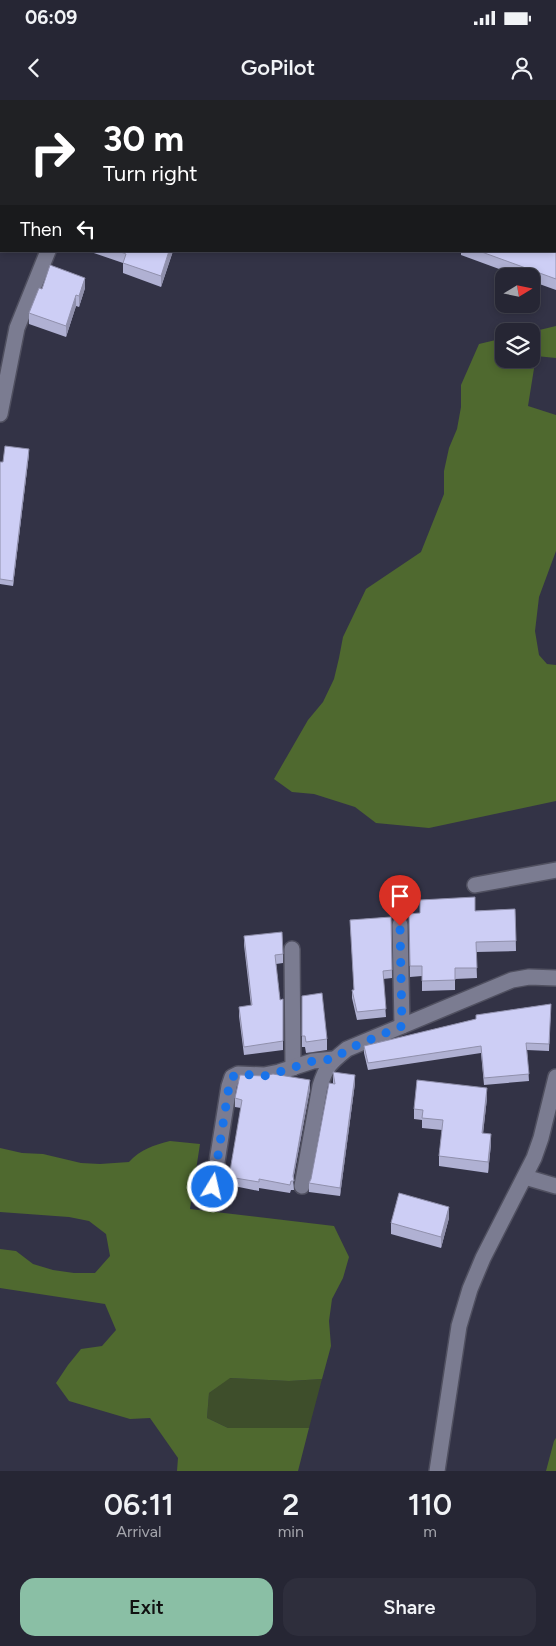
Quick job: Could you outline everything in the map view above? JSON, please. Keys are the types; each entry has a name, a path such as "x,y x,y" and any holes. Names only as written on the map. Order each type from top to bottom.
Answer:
{"street":[{"path":"0,414 17,328 48,252"},
{"path":"475,886 556,870"},
{"path":"400,926 402,1026"},
{"path":"292,949 293,1068"},
{"path":"302,1186 320,1086 325,1071 334,1059 348,1049 512,980 529,977 556,978"},
{"path":"213,1187 232,1077 238,1074 264,1076 313,1061 334,1059"},
{"path":"437,1471 459,1326 470,1289 483,1258 525,1177 541,1138 556,1077"},
{"path":"525,1177 556,1186"}],"green space":[{"path":"556,326 556,358 540,356 540,330"},
{"path":"495,340 495,368 534,368 528,406 556,415 556,551 539,597 535,631 539,655 547,664 556,665 556,801 429,828 376,823 355,807 314,794 292,792 274,779 308,720 323,702 334,679 343,637 366,589 421,552 444,494 444,471 449,448 457,429 461,407 461,385 479,344"},
{"path":"170,1141 200,1144 190,1209 334,1226 349,1257 343,1278 332,1299 329,1321 331,1346 322,1379 289,1381 230,1378 209,1393 207,1418 228,1428 309,1428 298,1471 177,1471 178,1458 150,1418 130,1419 69,1401 56,1383 81,1349 102,1346 116,1330 105,1304 0,1288 0,1249 16,1251 33,1264 53,1270 74,1273 95,1273 110,1256 106,1234 89,1221 69,1217 0,1212 0,1148 22,1153 43,1154 81,1163 100,1164 129,1162 148,1148"},
{"path":"229,1378 289,1381 322,1379 309,1428 228,1428 207,1418 209,1393"},
{"path":"556,1438 556,1471 546,1471 554,1441"}],"building":[{"path":"121,252 169,252 161,276 123,263 126,254"},
{"path":"482,252 556,252 556,279 540,273 540,268 526,268"},
{"path":"50,265 85,278 79,296 76,295 66,326 29,313 39,288 42,289"},
{"path":"5,446 29,449 13,581 0,579 0,462 3,462"},
{"path":"475,897 475,911 515,909 516,941 476,942 477,968 455,968 455,980 422,981 422,966 410,966 409,914 420,913 420,900"},
{"path":"391,917 392,970 383,971 386,1009 357,1012 352,990 354,990 350,920"},
{"path":"282,932 283,954 275,955 280,1000 283,999 283,1041 244,1047 239,1007 252,1005 244,936"},
{"path":"322,993 327,1039 306,1042 305,1036 302,1036 302,996"},
{"path":"551,1004 549,1044 526,1043 529,1074 484,1078 481,1046 368,1063 364,1046 476,1019 476,1015"},
{"path":"333,1072 355,1075 340,1188 309,1183 329,1083 335,1084"},
{"path":"273,1074 310,1080 293,1176 294,1181 291,1181 290,1185 259,1179 259,1182 229,1177 242,1100 235,1098 240,1075 264,1076"},
{"path":"417,1080 487,1088 482,1133 491,1134 488,1162 439,1156 443,1120 422,1118 423,1110 414,1109"},
{"path":"399,1193 449,1207 441,1237 391,1223"}],"route":[{"path":"213,1187 232,1077 238,1074 264,1076 313,1061 334,1059 348,1049 402,1026 400,926"}]}
